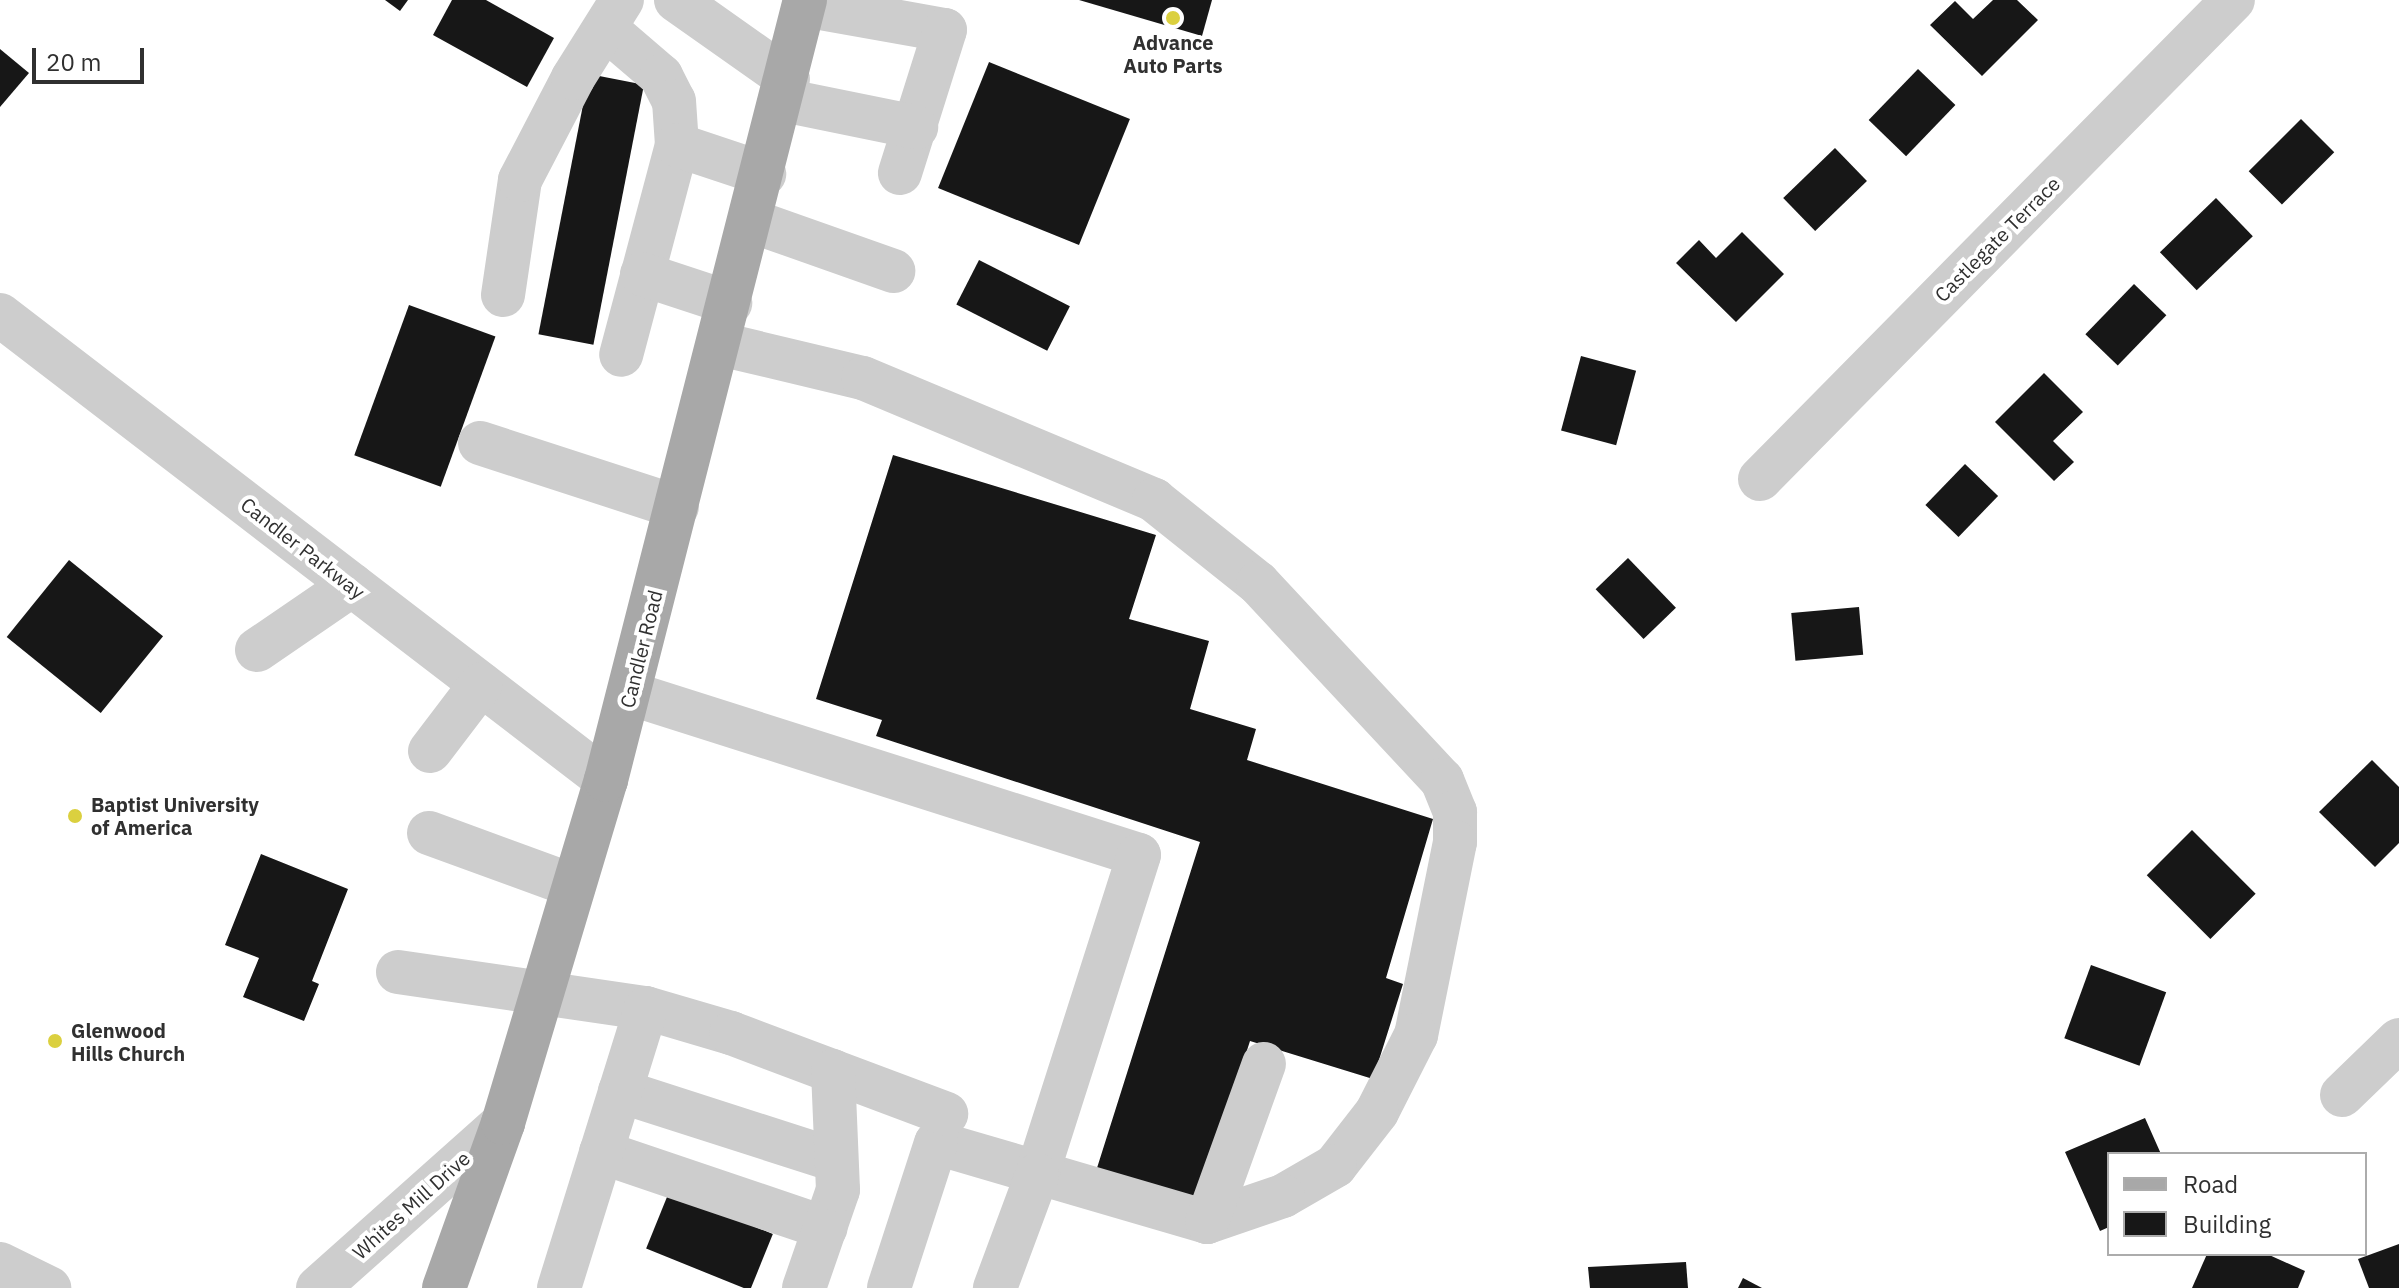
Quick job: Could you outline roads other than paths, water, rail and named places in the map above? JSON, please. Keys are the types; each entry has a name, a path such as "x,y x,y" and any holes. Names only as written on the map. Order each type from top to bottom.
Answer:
{"main road":[{"name":"Candler Road","path":"444,1288 503,1123 606,780 786,90 804,2"}],"street":[{"path":"676,0 786,90 916,127"},
{"name":"Castlegate Terrace","path":"1760,479 2233,0"},
{"path":"804,2 945,30 900,173"},
{"path":"503,295 520,180 614,14 661,76 674,101 677,145 621,355"},
{"path":"677,145 764,174"},
{"path":"752,221 893,271"},
{"path":"642,274 725,324 863,378 1154,500 1258,583 1442,780 1455,827 1444,908 1416,1035 1377,1112 1335,1166 1283,1196 1207,1222 1037,1175 936,1143 889,1288"},
{"name":"Candler Parkway","path":"0,315 606,780"},
{"path":"480,443 677,507"},
{"path":"257,650 352,585"},
{"path":"430,751 481,684"},
{"path":"629,693 1139,855 1037,1175 995,1288"},
{"path":"429,833 574,886"},
{"path":"398,972 543,990 646,1008 833,1071 946,1114"},
{"path":"559,1288 646,1008"},
{"path":"2342,1095 2399,1040"},
{"path":"1207,1222 1264,1064"},
{"path":"804,1288 838,1190 833,1071"},
{"path":"620,1091 835,1160"},
{"name":"Whites Mill Drive","path":"318,1288 503,1123"},
{"path":"601,1152 825,1228"},
{"path":"0,1264 49,1288"}],"place":[{"name":"Advance Auto Parts","path":"1173,18"},
{"name":"Baptist University of America","path":"75,816"},
{"name":"Glenwood Hills Church","path":"55,1041"}]}
